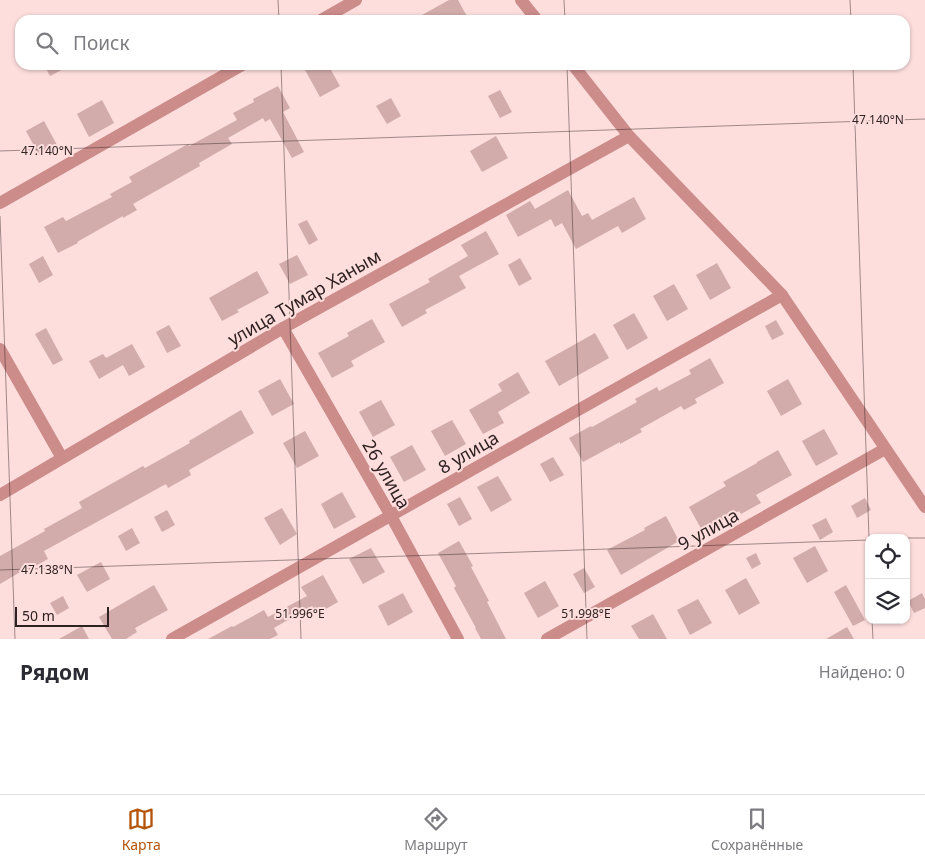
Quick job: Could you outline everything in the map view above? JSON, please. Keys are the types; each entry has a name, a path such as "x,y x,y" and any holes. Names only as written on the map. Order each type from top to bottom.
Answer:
{"street":[{"path":"330,15 356,0"},
{"path":"521,0 533,15"},
{"path":"0,204 233,70"},
{"path":"577,70 629,136 782,295 925,506"},
{"name":"улица Тумар Ханым","path":"0,494 283,328 629,136"},
{"name":"8 улица","path":"172,639 782,295"},
{"name":"26 улица","path":"283,328 391,516 458,639"},
{"path":"0,349 62,458"},
{"name":"9 улица","path":"547,639 885,449"}],"building":[{"path":"449,0 458,0 466,15 422,15"},
{"path":"47,70 61,70 50,76"},
{"path":"305,70 331,70 340,86 320,97"},
{"path":"278,86 290,108 283,112 304,152 292,158 270,119 265,122 263,118 228,138 232,144 199,163 200,166 133,204 137,210 58,253 44,227 63,217 66,221 112,197 110,194 132,182 129,177 188,144 189,146 237,120 233,113 254,102 253,99"},
{"path":"500,90 512,112 500,118 488,96"},
{"path":"391,98 401,116 387,124 376,106"},
{"path":"102,100 114,123 89,137 77,114"},
{"path":"44,121 57,145 39,155 26,131"},
{"path":"496,136 508,158 482,172 470,151"},
{"path":"568,190 582,216 588,213 592,220 634,197 646,219 622,233 618,226 576,249 562,223 555,227 551,219 518,237 506,215 530,201 535,209"},
{"path":"307,220 318,240 309,245 298,224"},
{"path":"486,231 499,254 459,276 466,288 425,310 427,313 402,327 389,304 430,282 428,279 468,256 461,245"},
{"path":"297,255 308,275 290,284 279,264"},
{"path":"43,256 53,275 39,283 29,264"},
{"path":"520,258 532,279 519,286 508,265"},
{"path":"717,263 731,288 710,300 696,275"},
{"path":"257,271 269,293 237,310 239,312 222,321 209,298"},
{"path":"674,284 688,309 667,321 653,296"},
{"path":"634,313 648,338 627,350 613,325"},
{"path":"372,319 385,342 351,361 354,366 332,378 318,353 349,336 347,333"},
{"path":"776,320 784,334 772,340 765,326"},
{"path":"169,325 181,346 167,353 156,332"},
{"path":"46,328 63,360 53,365 35,334"},
{"path":"595,333 609,358 559,386 545,361"},
{"path":"132,344 145,367 129,376 123,365 99,379 89,361 103,354 106,358"},
{"path":"710,358 724,383 695,399 697,403 684,410 681,406 640,429 642,432 583,462 569,438 637,402 635,399 657,387 659,391 691,374 689,370"},
{"path":"518,372 530,393 498,412 504,423 483,434 469,410 502,391 498,384"},
{"path":"280,379 294,404 272,416 258,391"},
{"path":"788,379 802,404 781,416 767,391"},
{"path":"381,400 395,425 373,437 359,412"},
{"path":"241,410 254,433 189,470 191,475 168,488 166,484 44,551 48,559 0,584 0,556 82,508 79,502 143,466 145,468 190,443 189,441"},
{"path":"452,420 466,444 445,456 431,431"},
{"path":"824,429 838,454 816,466 802,441"},
{"path":"305,431 319,456 297,468 283,443"},
{"path":"412,445 426,470 404,482 390,457"},
{"path":"778,450 792,475 756,495 761,503 741,514 739,511 703,532 689,507 726,486 723,482"},
{"path":"553,457 564,475 550,482 540,464"},
{"path":"498,476 512,500 491,512 477,487"},
{"path":"342,492 356,517 334,529 321,504"},
{"path":"460,497 472,519 459,526 447,504"},
{"path":"865,498 871,510 857,518 851,506"},
{"path":"282,508 297,534 280,545 264,518"},
{"path":"167,510 175,525 162,532 154,517"},
{"path":"666,516 679,541 621,575 607,550 645,530 644,528"},
{"path":"826,518 833,532 820,540 812,525"},
{"path":"132,528 140,543 126,551 118,536"},
{"path":"459,541 473,566 471,567 506,639 481,639 454,588 456,586 438,553"},
{"path":"815,546 828,571 807,583 793,558"},
{"path":"371,548 385,572 363,584 349,559"},
{"path":"756,553 761,564 752,569 746,558"},
{"path":"101,562 110,579 87,592 77,575"},
{"path":"584,568 595,587 584,593 573,574"},
{"path":"323,575 338,602 317,614 312,606 274,628 278,635 270,639 208,639 264,610 268,617 307,596 301,587"},
{"path":"746,578 760,603 739,615 725,590"},
{"path":"545,581 559,606 538,618 524,593"},
{"path":"154,585 168,610 135,628 137,632 126,639 112,639 99,617"},
{"path":"846,585 865,620 853,626 834,592"},
{"path":"403,593 413,612 388,626 378,606"},
{"path":"922,593 925,599 925,608 914,613 910,600"},
{"path":"63,596 69,608 57,615 50,603"},
{"path":"698,599 712,623 690,635 677,610"},
{"path":"653,614 667,639 639,639 631,626"},
{"path":"82,626 89,639 59,639"},
{"path":"847,627 854,639 826,639"}]}
